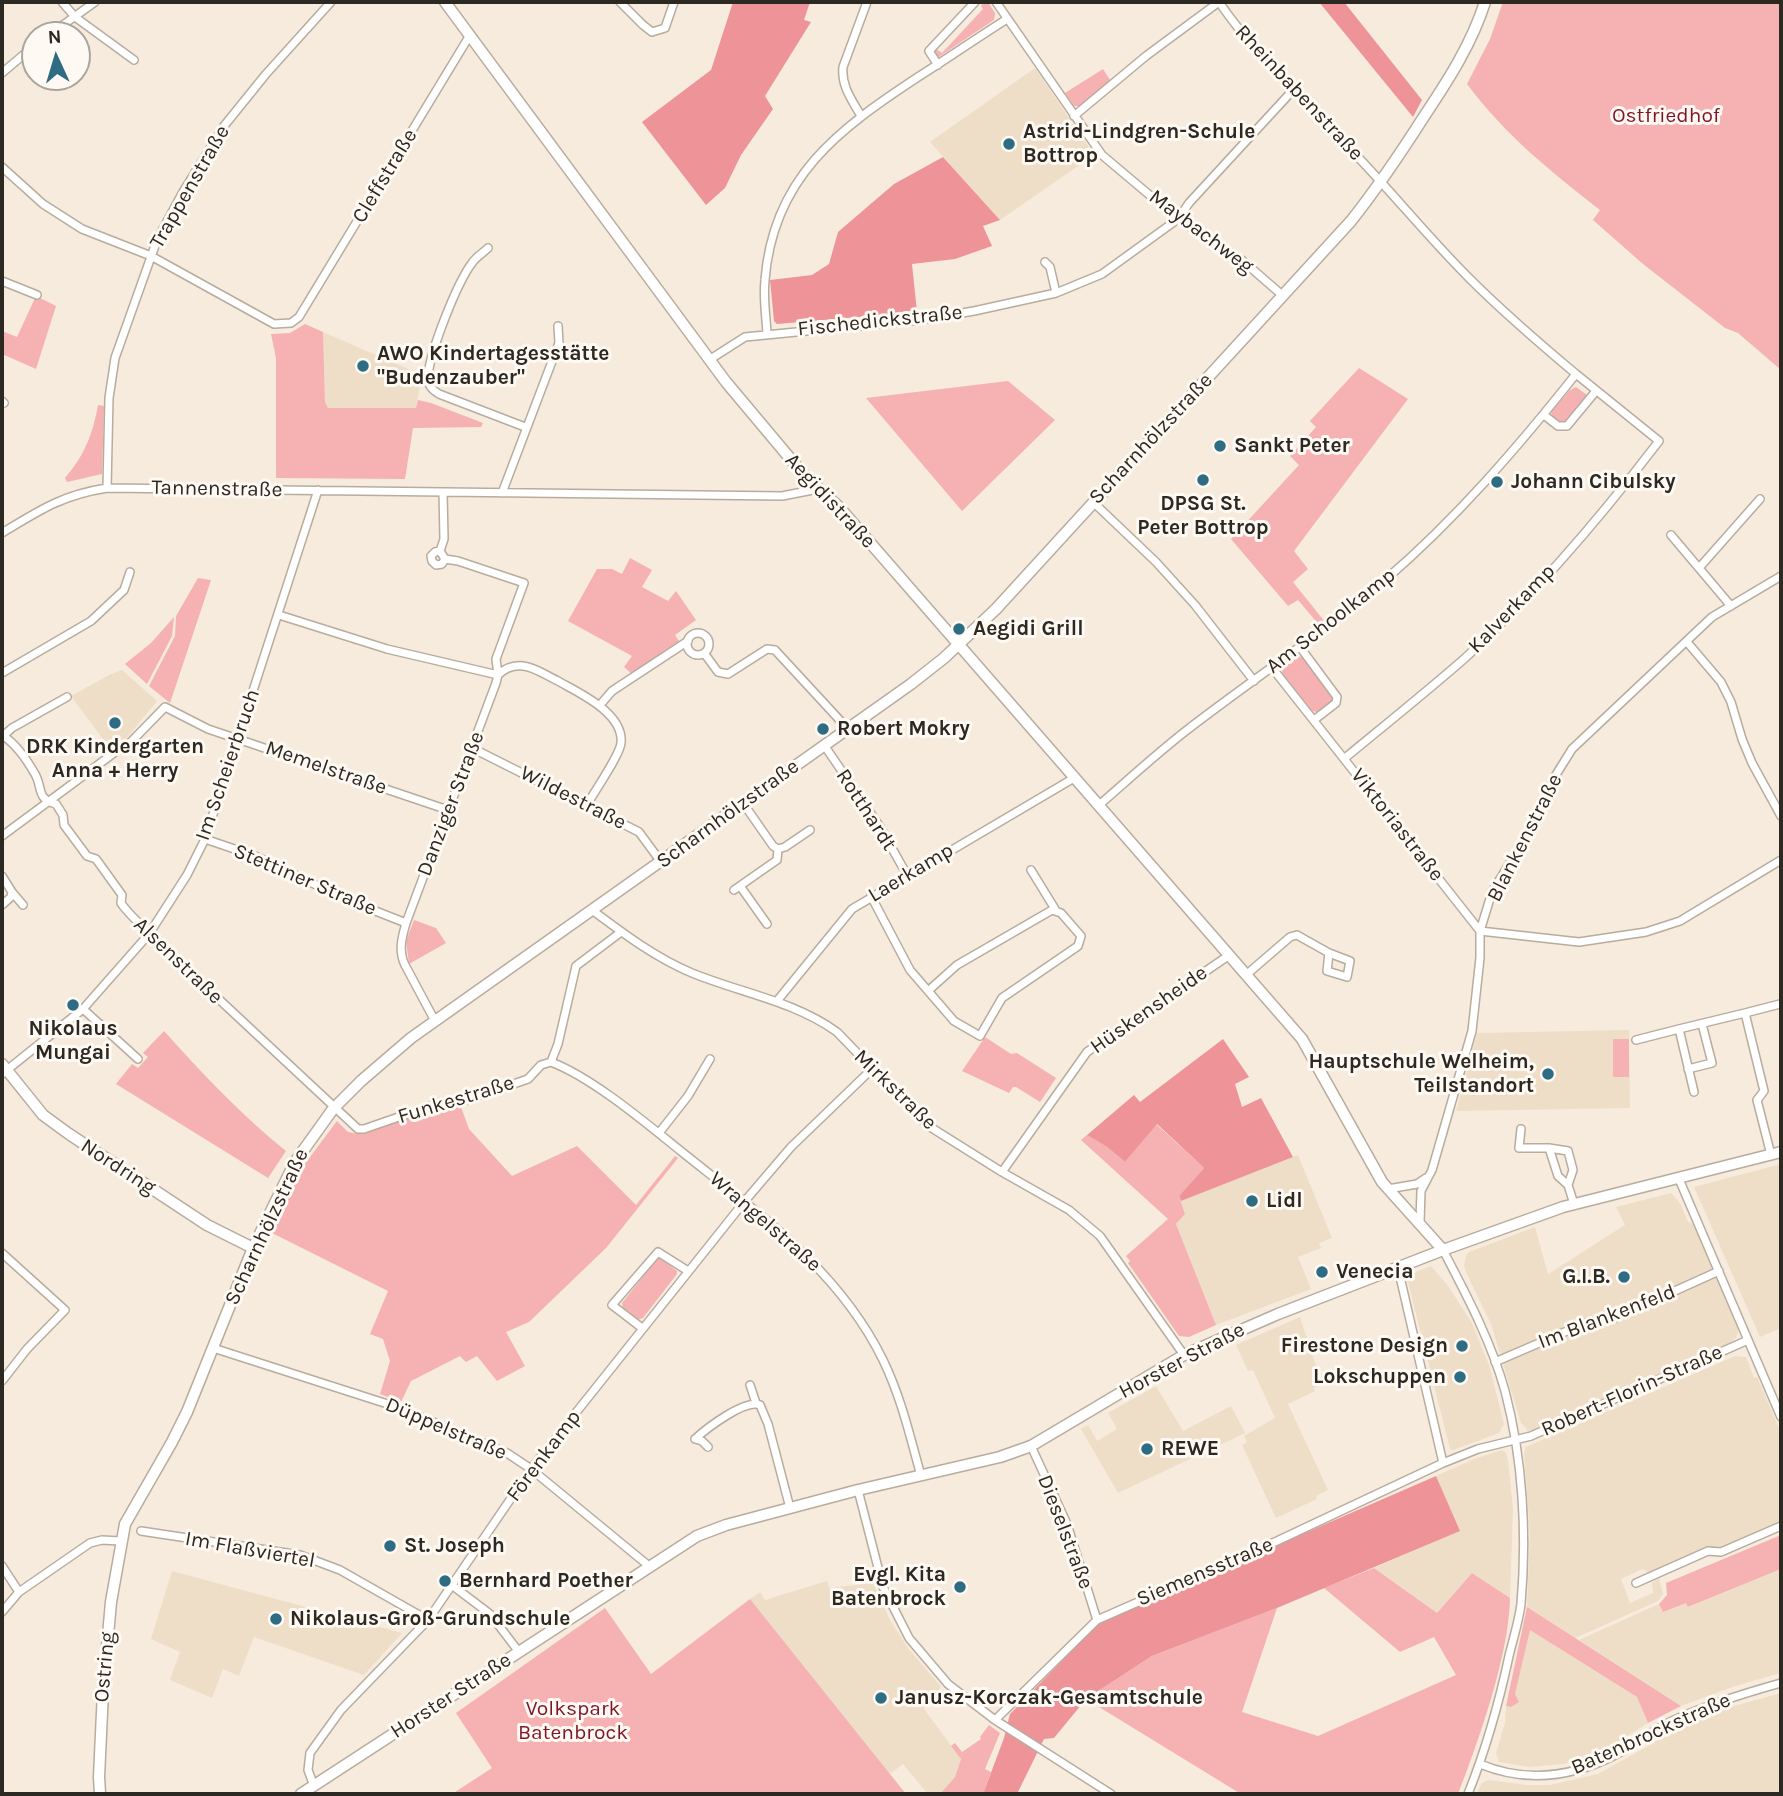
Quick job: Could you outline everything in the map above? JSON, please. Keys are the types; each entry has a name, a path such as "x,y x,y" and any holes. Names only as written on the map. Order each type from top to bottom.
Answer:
{"main road":[{"name":"Aegidistraße","path":"445,2 709,360 804,475 839,507 1302,1039 1388,1189 1443,1250"},
{"name":"Scharnhölzstraße","path":"120,1541 125,1524 173,1442 253,1248 295,1162 334,1109 380,1064 435,1021 911,684 959,645 996,609 1351,221 1442,90 1471,40 1485,2"},
{"name":"Nordring","path":"3,1069 43,1115 69,1134 207,1225 253,1248"},
{"name":"Horster Straße","path":"300,1794 649,1566 704,1534 726,1525 858,1490 1000,1457 1031,1446 1184,1355 1255,1323 1443,1250 1574,1204 1776,1153"},
{"name":"Ostring","path":"100,1794 103,1691 120,1541"}],"street":[{"path":"62,2 75,17 134,60"},
{"path":"69,21 95,2"},
{"name":"Trappenstraße","path":"107,488 109,398 114,358 151,256 183,192 224,126 266,74 331,2"},
{"path":"621,2 652,32 664,28 674,2"},
{"path":"861,116 844,87 842,78 843,67 867,2"},
{"path":"938,65 929,51 975,2"},
{"name":"Maybachweg","path":"996,2 1102,155 1178,219 1243,261 1282,295"},
{"path":"1074,116 1146,56 1219,2"},
{"name":"Rheinbabenstraße","path":"1219,2 1249,41 1381,181"},
{"path":"767,333 765,280 771,245 783,207 801,176 826,146 861,116 1007,19"},
{"name":"Cleffstraße","path":"151,256 274,324 288,324 299,317 470,35"},
{"path":"2,73 21,57"},
{"name":"Fischedickstraße","path":"709,360 736,341 767,333 920,320 974,312 1056,293 1102,274 1178,219 1189,203 1294,89"},
{"path":"2,167 43,204 82,229 151,256"},
{"path":"1381,181 1510,319 1597,391 1567,426 1558,426 1544,415"},
{"path":"488,248 473,261 453,299 439,335 428,380 431,388 439,394 526,427"},
{"path":"1045,262 1056,293"},
{"path":"2,281 33,296 37,295"},
{"path":"502,493 559,343 558,326"},
{"name":"Am Schoolkamp","path":"1098,806 1186,731 1273,669 1387,579 1456,513 1544,415 1576,374"},
{"name":"Kalverkamp","path":"1345,758 1464,659 1536,587 1659,441 1597,391"},
{"name":"Tannenstraße","path":"2,533 51,503 79,492 107,488 782,496 818,489"},
{"name":"Im Scheierbruch","path":"3,1069 83,1009 149,934 187,876 205,839 318,491"},
{"path":"440,551 444,539 443,492"},
{"path":"1699,568 1760,499"},
{"path":"1093,502 1157,562 1254,681"},
{"path":"1671,535 1731,606"},
{"path":"440,551 445,559 439,565 432,562 433,553 440,551"},
{"name":"Danziger Straße","path":"435,1021 401,958 401,941 405,923 498,675 496,659 524,583 445,559"},
{"path":"2,673 91,621 124,590 130,572"},
{"name":"Blankenstraße","path":"1420,1222 1421,1191 1432,1170 1472,1031 1480,958 1480,931 1492,892 1534,824 1554,778 1572,749 1712,617 1781,576"},
{"path":"279,615 387,649 498,675 510,667 528,667 600,705 618,727 621,747 587,805"},
{"path":"600,705 612,691 696,633 705,635 709,642 704,653"},
{"path":"688,641 692,653 704,653"},
{"path":"1687,642 1721,682 1731,702 1747,751 1781,816"},
{"path":"1300,648 1338,697 1336,703 1314,720"},
{"path":"704,653 718,672 728,674 767,649 775,650 847,728"},
{"name":"Viktoriastraße","path":"1273,669 1480,931"},
{"path":"2,736 67,697"},
{"name":"Memelstraße","path":"2,836 118,750 126,747 165,707 208,729 448,810"},
{"name":"Alsenstraße","path":"2,736 13,743 37,776 38,789 47,802 56,804 63,815 64,825 87,856 96,859 122,895 121,903 131,918 138,921 334,1109"},
{"name":"Rotthardt","path":"824,746 880,827 907,875"},
{"name":"Wildestraße","path":"472,748 639,832 661,862"},
{"name":"Laerkamp","path":"776,1001 852,909 1074,778"},
{"path":"743,803 773,846 778,849"},
{"path":"778,849 810,830"},
{"name":"Stettiner Straße","path":"205,839 254,855 355,903 405,923"},
{"path":"767,924 737,888 777,860 778,849"},
{"path":"1480,931 1579,942 1646,932 1680,921 1781,860"},
{"path":"871,896 910,970 954,1021 980,1036 1002,998 1081,942 1080,933 1055,909 1031,870"},
{"path":"2,876 23,905"},
{"path":"2,905 11,897 12,892"},
{"path":"928,991 957,965 1055,909"},
{"name":"Mirkstraße","path":"592,910 667,962 694,974 776,1001 823,1022 837,1032 927,1125 1069,1210 1100,1236 1184,1355"},
{"path":"551,1062 558,1044 576,966 621,932"},
{"path":"1246,975 1294,935 1329,953"},
{"name":"Hüskensheide","path":"1002,1172 1087,1052 1228,956"},
{"path":"1636,1040 1780,1004"},
{"path":"83,1009 138,1059"},
{"path":"1745,1013 1764,1091 1757,1100 1776,1153"},
{"path":"1688,1069 1712,1063 1702,1024"},
{"path":"1679,1029 1694,1092"},
{"path":"659,1133 688,1096 710,1059"},
{"name":"Funkestraße","path":"334,1109 352,1126 364,1129 442,1102 460,1102 528,1079 541,1065 551,1062"},
{"name":"Wrangelstraße","path":"551,1062 584,1080 659,1133 810,1257 848,1301 884,1361 902,1404 921,1476"},
{"name":"Förenkamp","path":"314,1786 308,1770 310,1754 341,1710 428,1620 531,1469 744,1202 791,1147 872,1069"},
{"path":"1521,1129 1519,1149 1549,1148 1568,1151 1573,1170 1568,1185"},
{"path":"1549,1148 1558,1176 1568,1185 1574,1204"},
{"path":"1388,1189 1417,1184 1427,1178"},
{"path":"1679,1179 1779,1405 1781,1417"},
{"path":"1443,1250 1482,1324 1505,1392 1515,1439 1523,1542 1520,1606 1501,1694 1468,1794"},
{"path":"642,1328 612,1305 658,1252 688,1271"},
{"path":"2,1253 65,1310 27,1349 2,1381"},
{"path":"1398,1268 1443,1463"},
{"name":"Im Blankenfeld","path":"1495,1362 1588,1322 1615,1318 1719,1271"},
{"name":"Robert-Florin-Straße","path":"1515,1439 1531,1436 1748,1340"},
{"name":"Düppelstraße","path":"212,1348 400,1408 507,1453 531,1469 649,1566"},
{"path":"750,1385 756,1403 764,1410 790,1508"},
{"path":"708,1447 695,1438 711,1424 756,1403"},
{"name":"Siemensstraße","path":"995,1720 1097,1620 1443,1463 1478,1449 1515,1439"},
{"name":"Dieselstraße","path":"1031,1446 1067,1524 1097,1620"},
{"path":"858,1490 883,1587 909,1638 948,1684 995,1720 1111,1794"},
{"path":"1636,1583 1707,1551 1721,1552 1781,1526"},
{"name":"Im Flaßviertel","path":"141,1531 300,1555 340,1570 428,1620"},
{"path":"2,1612 19,1592 90,1543 102,1540 120,1541"},
{"path":"2,1566 19,1592"},
{"path":"453,1585 490,1614 519,1652"},
{"name":"Batenbrockstraße","path":"1480,1764 1512,1776 1564,1774 1606,1759 1654,1730 1715,1702 1781,1683"}],"shaded area":[{"path":"733,2 810,2 804,20 811,22 765,96 773,109 741,155 725,188 706,205 642,122 711,70"},
{"path":"1319,2 1344,2 1422,100 1413,117"},
{"name":"Astrid-Lindgren-Schule Bottrop","path":"1035,68 1094,155 1000,220 930,142"},
{"path":"943,157 1000,220 983,226 992,246 955,259 912,264 917,312 777,324 774,321 770,280 812,275 829,264 838,232 894,184"},
{"name":"AWO Kindertagesstätte \"Budenzauber\"","path":"323,332 422,375 416,408 328,408 325,402"},
{"name":"DRK Kindergarten Anna + Herry","path":"122,670 157,701 125,740 111,750 71,696"},
{"name":"Hauptschule Welheim, Teilstandort","path":"1629,1030 1630,1108 1456,1111 1477,1033"},
{"path":"1223,1039 1249,1077 1235,1084 1242,1107 1261,1098 1293,1157 1181,1201 1179,1196 1204,1168 1157,1124 1125,1162 1087,1135 1134,1095 1140,1102"},
{"path":"1298,1155 1332,1238 1319,1243 1321,1248 1298,1257 1311,1289 1216,1325 1176,1224 1185,1214 1181,1201"},
{"path":"1781,1164 1781,1328 1760,1337 1694,1187"},
{"path":"1671,1193 1680,1203 1688,1222 1693,1224 1739,1328 1736,1338 1727,1345 1535,1430 1526,1431 1521,1423 1491,1324 1466,1272 1466,1256 1469,1252 1535,1227 1548,1274 1625,1225 1616,1207"},
{"path":"1431,1266 1448,1286 1472,1323 1489,1365 1504,1424 1499,1433 1453,1450 1450,1449 1407,1278"},
{"path":"1300,1317 1322,1384 1314,1388 1315,1391 1288,1404 1328,1490 1316,1496 1317,1499 1276,1518 1242,1445 1247,1442 1244,1436 1275,1418 1253,1370 1248,1371 1236,1345"},
{"path":"1735,1356 1746,1357 1781,1433 1781,1521 1717,1550 1708,1547 1650,1573 1643,1569 1621,1579 1630,1603 1653,1593 1652,1583 1659,1578 1663,1594 1658,1601 1575,1638 1527,1607 1530,1533 1524,1453 1526,1447"},
{"path":"1156,1386 1183,1431 1231,1406 1245,1433 1118,1493 1081,1429 1088,1425 1097,1441 1117,1429 1108,1413"},
{"path":"1502,1450 1508,1461 1513,1508 1510,1598 1472,1573 1437,1613 1374,1568 1459,1531 1436,1476"},
{"path":"1436,1476 1460,1531 1277,1608 1152,1656 1086,1699 1054,1738 1044,1739 1017,1794 983,1794 1010,1714 1100,1622"},
{"path":"1781,1569 1781,1673 1681,1706 1579,1640 1659,1604 1663,1612 1686,1602 1689,1607"},
{"name":"Nikolaus-Groß-Grundschule","path":"172,1571 402,1633 364,1675 254,1637 239,1676 223,1669 212,1698 170,1680 180,1652 151,1639"},
{"name":"Janusz-Korczak-Gesamtschule","path":"827,1581 829,1588 873,1583 890,1620 908,1648 941,1687 924,1709 961,1759 955,1777 940,1794 928,1794 903,1764 890,1774 750,1599 760,1592 765,1600"},
{"path":"1529,1629 1637,1697 1648,1723 1598,1754 1564,1764 1529,1767 1499,1762 1496,1753 1505,1723 1506,1706 1509,1707 1515,1694"},
{"path":"1781,1693 1781,1794 1476,1794 1482,1783 1489,1780 1550,1785 1598,1774 1684,1726 1731,1707"}],"green space":[{"path":"988,2 995,13 994,20 937,58 933,51 936,49 942,53 983,9 981,6"},
{"name":"Ostfriedhof","path":"1503,2 1781,2 1781,370 1738,333 1725,328 1643,264 1593,220 1600,210 1513,136 1467,84 1490,39"},
{"path":"1103,69 1110,80 1082,106 1074,106 1065,93"},
{"path":"36,296 56,306 36,369 2,354 2,331 17,337"},
{"path":"305,324 323,332 325,402 328,408 416,408 418,400 483,423 481,427 413,428 405,479 276,478 276,358 271,334 290,333"},
{"path":"1359,368 1408,399 1294,551 1308,569 1293,582 1325,622 1320,626 1298,600 1288,606 1231,539 1299,465 1290,456 1316,427 1310,421"},
{"path":"1008,381 1055,420 962,511 866,398"},
{"path":"1576,387 1587,395 1566,421 1559,423 1551,412 1570,390"},
{"path":"98,405 104,406 102,474 67,482 65,478 87,444"},
{"path":"630,558 652,570 642,587 668,601 676,591 696,620 675,635 679,641 632,674 624,667 632,656 568,621 597,569 612,569 622,574"},
{"path":"198,578 211,580 170,703 149,686 175,636 176,616"},
{"path":"174,617 172,636 147,684 125,664 151,643"},
{"path":"1297,656 1303,657 1334,699 1317,712 1312,711 1282,673 1283,667"},
{"path":"414,920 436,928 446,943 409,964 406,941"},
{"path":"164,1031 207,1078 286,1151 268,1178 116,1084 132,1064 138,1068 148,1057 143,1053"},
{"path":"985,1037 1011,1054 1017,1053 1056,1078 1040,1102 1016,1087 1009,1093 962,1071"},
{"path":"1613,1039 1629,1039 1629,1077 1613,1077"},
{"path":"461,1107 469,1129 512,1176 577,1146 636,1205 675,1156 678,1158 606,1248 529,1322 506,1332 525,1366 497,1381 477,1356 466,1362 460,1356 411,1381 401,1402 380,1394 390,1361 383,1339 370,1334 388,1291 270,1232 304,1165 337,1121 348,1132 359,1134 440,1108"},
{"path":"1156,1124 1204,1168 1179,1196 1185,1214 1176,1224 1216,1325 1189,1337 1179,1336 1128,1263 1130,1261 1126,1256 1168,1219 1081,1140 1087,1135 1125,1162"},
{"path":"659,1257 677,1271 677,1274 643,1318 637,1320 623,1309 622,1303"},
{"path":"1781,1535 1781,1569 1688,1607 1686,1603 1663,1612 1659,1604 1667,1595 1666,1583"},
{"path":"1374,1568 1437,1613 1472,1573 1510,1598 1499,1671 1458,1794 1241,1794 1086,1699 1152,1656 1277,1608 1242,1712 1318,1736 1456,1675 1434,1637 1400,1652 1324,1588"},
{"name":"Volkspark Batenbrock","path":"750,1599 906,1794 452,1794 492,1768 456,1713 605,1608 651,1674"},
{"path":"1527,1607 1681,1706 1648,1723 1637,1697 1530,1630 1515,1694 1519,1702 1511,1707 1506,1706"},
{"path":"989,1725 1000,1733 985,1769 991,1772 983,1794 940,1794 955,1777 961,1759 951,1746 955,1743 962,1752 981,1739"}],"place":[{"name":"Astrid-Lindgren-Schule Bottrop","path":"1009,144"},
{"name":"AWO Kindertagesstätte \"Budenzauber\"","path":"363,366"},
{"name":"Sankt Peter","path":"1220,446"},
{"name":"DPSG St. Peter Bottrop","path":"1203,480"},
{"name":"Johann Cibulsky","path":"1497,482"},
{"name":"Aegidi Grill","path":"959,629"},
{"name":"DRK Kindergarten Anna + Herry","path":"115,723"},
{"name":"Robert Mokry","path":"823,729"},
{"name":"Nikolaus Mungai","path":"73,1005"},
{"name":"Hauptschule Welheim, Teilstandort","path":"1548,1074"},
{"name":"Lidl","path":"1252,1201"},
{"name":"Venecia","path":"1322,1272"},
{"name":"G.I.B.","path":"1624,1277"},
{"name":"Firestone Design","path":"1462,1346"},
{"name":"Lokschuppen","path":"1460,1377"},
{"name":"REWE","path":"1147,1449"},
{"name":"St. Joseph","path":"390,1546"},
{"name":"Bernhard Poether","path":"445,1581"},
{"name":"Evgl. Kita Batenbrock","path":"960,1587"},
{"name":"Nikolaus-Groß-Grundschule","path":"276,1619"},
{"name":"Janusz-Korczak-Gesamtschule","path":"881,1698"}]}
